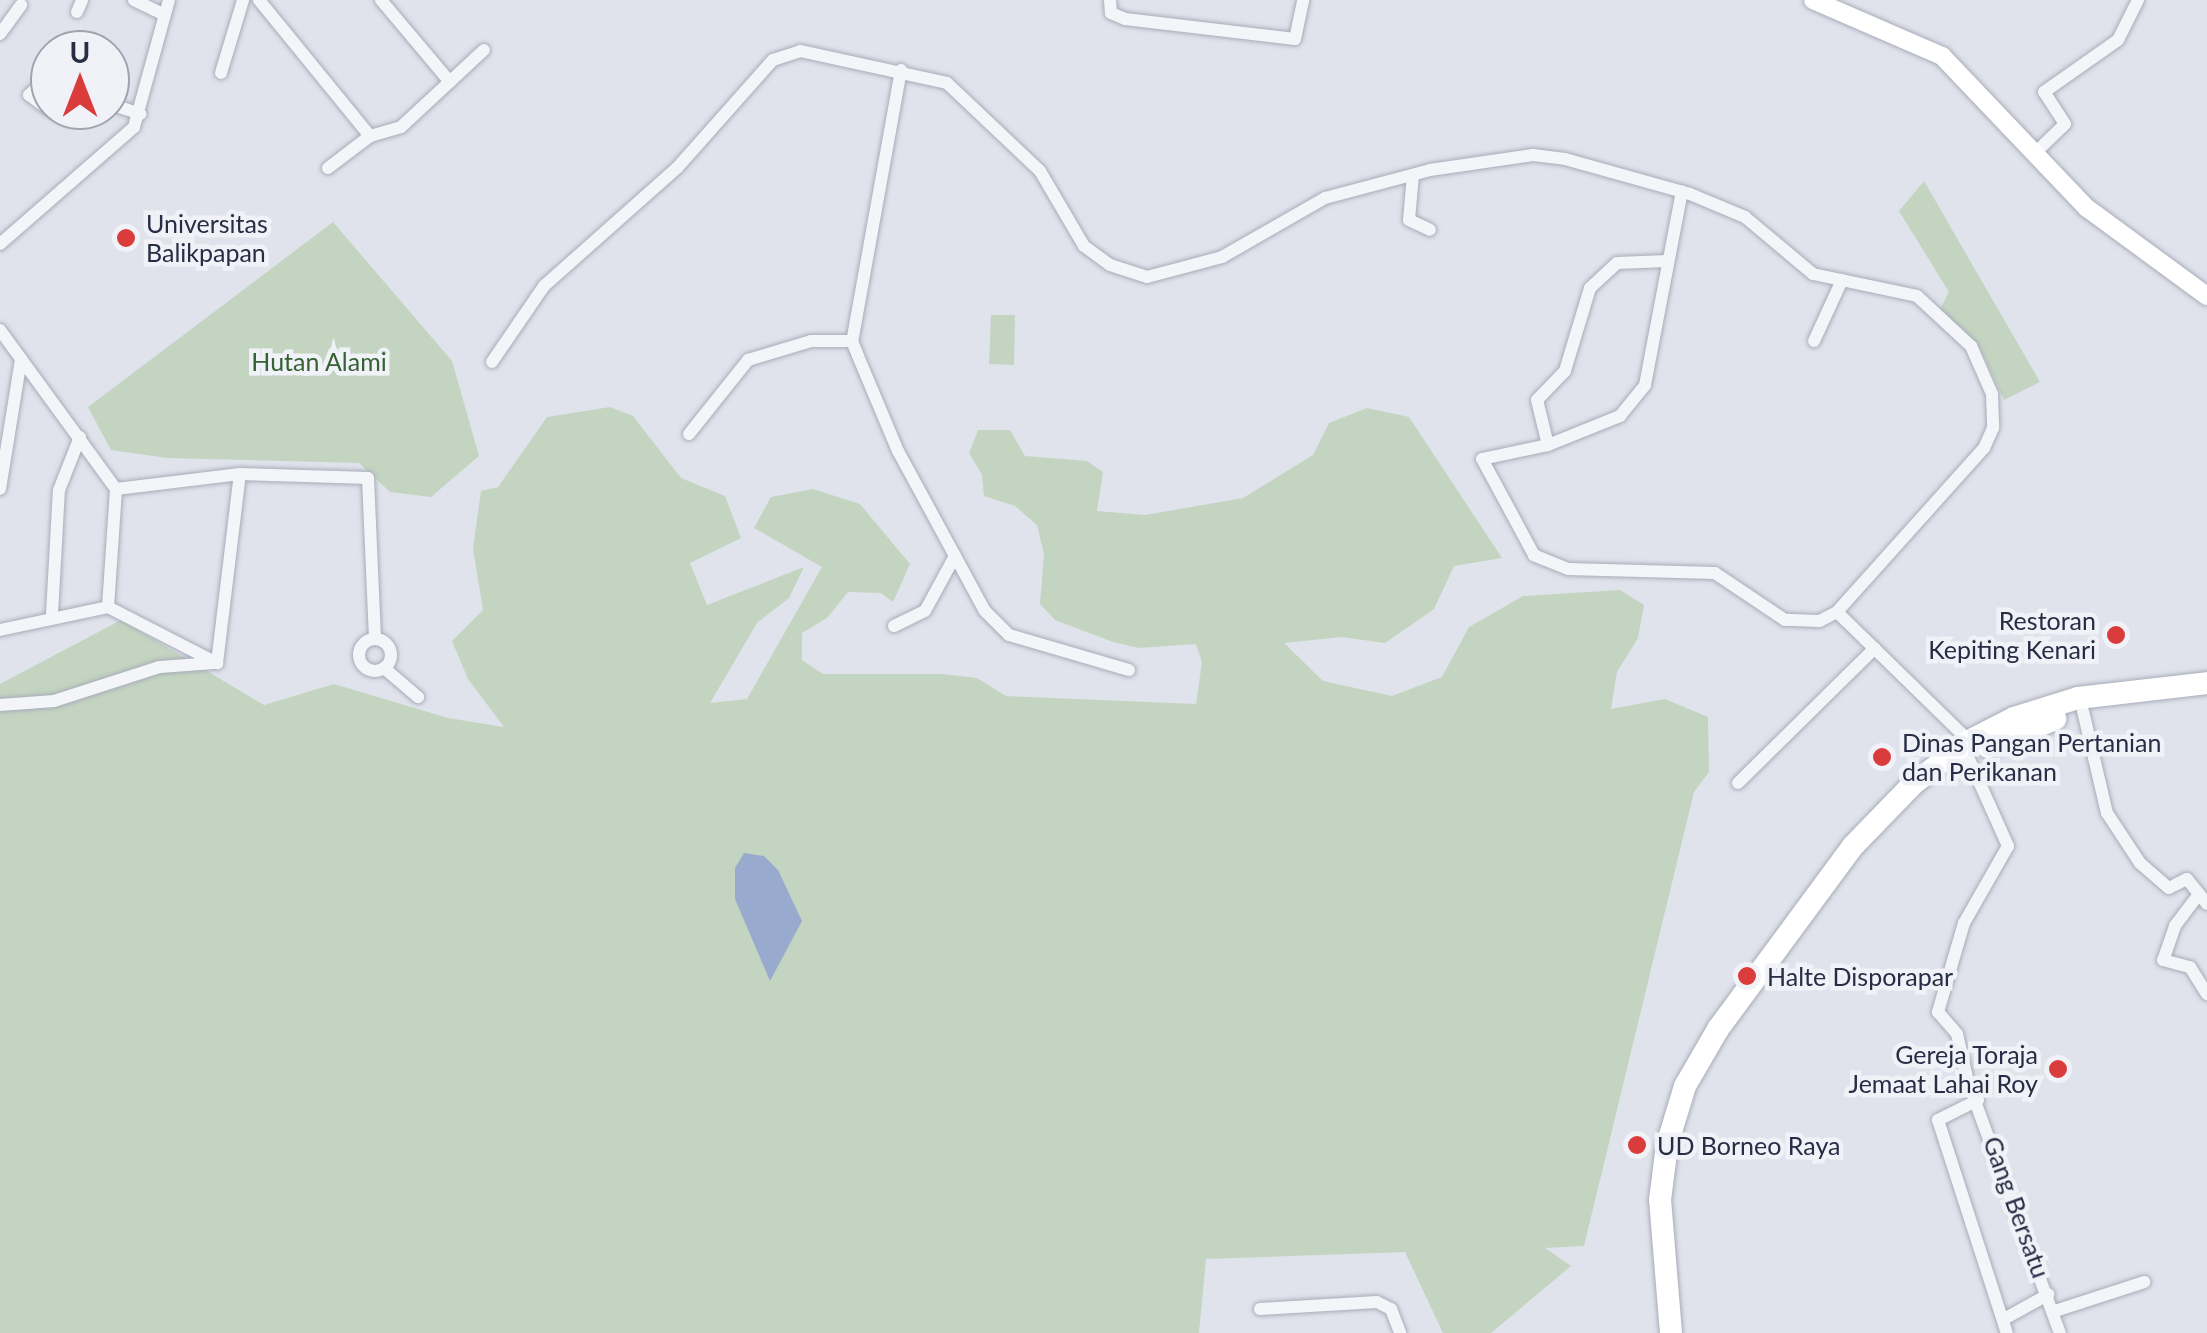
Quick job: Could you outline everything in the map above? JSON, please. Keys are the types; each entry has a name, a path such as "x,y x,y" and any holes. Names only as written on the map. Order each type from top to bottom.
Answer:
{"highway":[{"path":"1672,1333 1661,1238 1663,1163 1692,1074 1853,846 1914,784 1969,749 2078,698 2207,683"},
{"path":"1680,1333 1672,1176 1705,1071 1864,856 1969,749 2083,711 2207,698"}],"street":[{"path":"134,0 165,15"},
{"path":"0,244 125,138 140,114 170,0"},
{"path":"221,73 244,0"},
{"path":"380,0 450,82"},
{"path":"1110,0 1111,13 1126,19 1295,38 1302,0"},
{"path":"2034,154 2065,124 2044,92 2118,40 2138,0"},
{"path":"266,2 370,136"},
{"path":"1823,2 1942,56 2087,208 2207,296"},
{"path":"0,34 20,6"},
{"path":"328,168 370,136 400,128 484,50"},
{"path":"492,362 544,286 677,168 774,60 800,51 947,82 1040,171 1084,246 1110,265 1147,277 1222,257 1325,198 1413,175 1533,155 1682,191 1745,217 1814,274 1917,296 1971,346 1992,394 1993,428 1984,448 1836,612 1819,621 1785,620 1715,573 1550,564 1524,546 1482,459 1548,445 1620,416 1637,399 1682,191"},
{"path":"901,70 852,341 898,452 985,611 1008,634 1129,670"},
{"path":"130,111 140,114"},
{"path":"1413,175 1409,220 1430,230"},
{"path":"1548,445 1537,400 1565,372 1590,288 1617,264 1667,261"},
{"path":"1814,341 1842,280"},
{"path":"0,330 116,489 108,608"},
{"path":"689,434 748,360 812,340 852,341"},
{"path":"0,489 21,358"},
{"path":"52,614 59,490 80,438"},
{"path":"116,489 240,474 368,478 376,639"},
{"path":"217,663 240,474"},
{"path":"894,626 925,612 956,556"},
{"path":"0,630 52,614 108,608 217,663"},
{"path":"1836,612 1876,648 1969,749"},
{"path":"376,639 362,645 360,660 370,670 384,668 418,697"},
{"path":"376,639 391,650 384,668"},
{"path":"1738,783 1876,648"},
{"path":"0,706 54,702 159,667 217,663"},
{"path":"2083,711 2107,812 2140,863 2170,888 2187,879 2203,899 2174,926 2163,960 2190,968 2207,994"},
{"name":"Gang Bersatu","path":"1969,749 2008,846 1964,923 1938,1012 1957,1034 2060,1333"},
{"name":"Gang Bersatu","path":"1978,1100 1938,1120 2006,1326"},
{"path":"2055,1312 2144,1282"},
{"path":"2006,1326 2048,1294"},
{"path":"1260,1309 1377,1302 1392,1309 1400,1333"}],"green space":[{"path":"1924,181 2040,382 2004,400 1978,344 1940,309 1949,292 1899,211"},
{"name":"Hutan Alami","path":"333,222 452,361 479,456 431,497 390,492 359,463 167,458 111,450 88,407"},
{"path":"991,315 1015,315 1014,365 989,364"},
{"path":"610,407 633,416 681,478 725,496 741,538 690,563 707,605 804,567 789,598 757,623 710,703 747,699 822,567 754,528 771,497 813,489 860,504 910,564 893,602 881,593 848,592 827,618 802,633 802,660 823,674 942,674 977,678 1006,696 1196,704 1202,662 1196,644 1139,648 1113,642 1055,620 1040,604 1044,554 1037,525 1015,506 984,496 982,475 969,453 978,430 1010,430 1025,456 1087,461 1103,472 1097,511 1145,515 1243,498 1313,455 1329,423 1367,408 1409,417 1502,558 1454,566 1434,609 1385,643 1342,637 1284,643 1323,681 1392,696 1442,677 1469,627 1523,596 1620,590 1644,605 1638,638 1617,672 1611,709 1665,699 1708,717 1709,772 1694,792 1584,1246 1545,1248 1571,1266 1491,1333 1443,1333 1405,1252 1206,1259 1199,1333 0,1333 0,684 121,620 264,705 334,684 448,718 504,727 468,679 452,641 483,610 473,549 481,491 498,487 547,417"}],"water":[{"path":"744,853 764,856 778,870 802,921 770,981 735,899 735,868"}],"place":[{"name":"Universitas Balikpapan","path":"126,238"},
{"name":"Restoran Kepiting Kenari","path":"2116,635"},
{"name":"Dinas Pangan Pertanian dan Perikanan","path":"1882,757"},
{"name":"Halte Disporapar","path":"1747,976"},
{"name":"Gereja Toraja Jemaat Lahai Roy","path":"2058,1069"},
{"name":"UD Borneo Raya","path":"1637,1145"}]}
